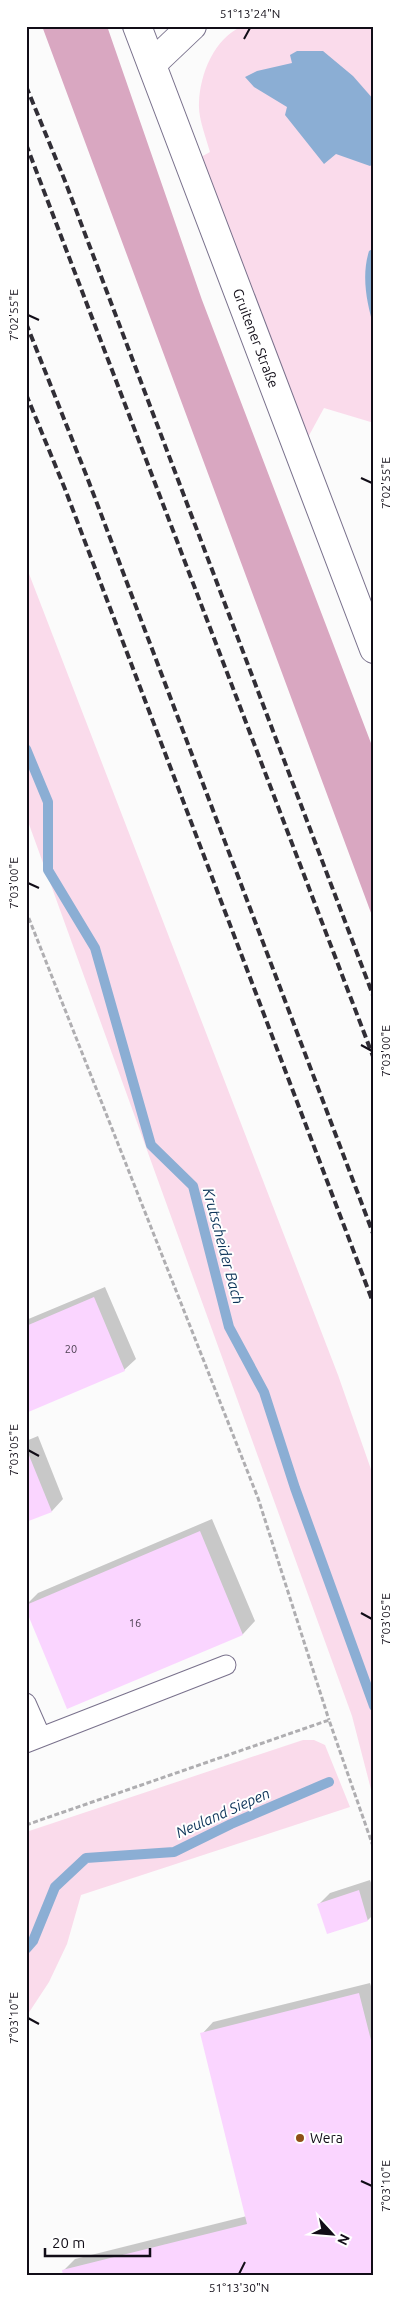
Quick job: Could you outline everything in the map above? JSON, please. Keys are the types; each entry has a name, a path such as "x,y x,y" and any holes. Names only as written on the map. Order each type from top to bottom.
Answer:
{"street":[{"name":"Gruitener Straße","path":"137,26 374,649"},
{"path":"152,64 192,26"}],"lane":[{"path":"26,1703 34,1740 226,1664"}],"path":[{"path":"26,911 258,1498 374,1849"},
{"path":"26,1825 330,1720"}],"shaded area":[{"path":"42,26 107,26 202,300 374,751 374,921"},
{"path":"243,26 374,26 374,423 324,408 306,441 201,157 210,152 199,109 202,80 210,58 217,48 224,39"},
{"path":"26,566 338,1375 374,1478 374,1801 352,1716 26,816"},
{"path":"303,1740 314,1740 325,1745 350,1807 81,1895 67,1944 49,1982 26,2017 26,1832"}],"water":[{"path":"297,51 323,51 353,76 374,100 374,163 370,166 336,154 324,164 285,115 287,107 254,87 245,77 257,71 292,63 290,55"},
{"path":"374,248 374,328 367,300 365,270 369,251"}],"building":[{"path":"94,1297 125,1371 26,1413 26,1326"},
{"path":"26,1448 52,1512 26,1522"},
{"path":"200,1531 243,1635 67,1709 26,1610 26,1605"},
{"path":"359,1890 368,1921 327,1934 317,1904"},
{"name":"Wera","path":"359,1993 374,2052 374,2275 63,2275 62,2270 247,2224 200,2033"}],"waterway":[{"name":"Krutscheider Bach","path":"26,749 48,802 48,870 95,948 151,1145 193,1186 229,1327 264,1392 295,1488 374,1706"},
{"name":"Neuland Siepen","path":"26,1949 33,1941 55,1887 86,1858 174,1852 231,1824 329,1782"}],"railway":[{"path":"26,86 65,181 374,998"},
{"path":"26,144 374,1059"},
{"path":"26,323 87,477 374,1236"},
{"path":"26,394 65,489 374,1305"}],"place":[{"name":"Wera","path":"300,2138"}]}
